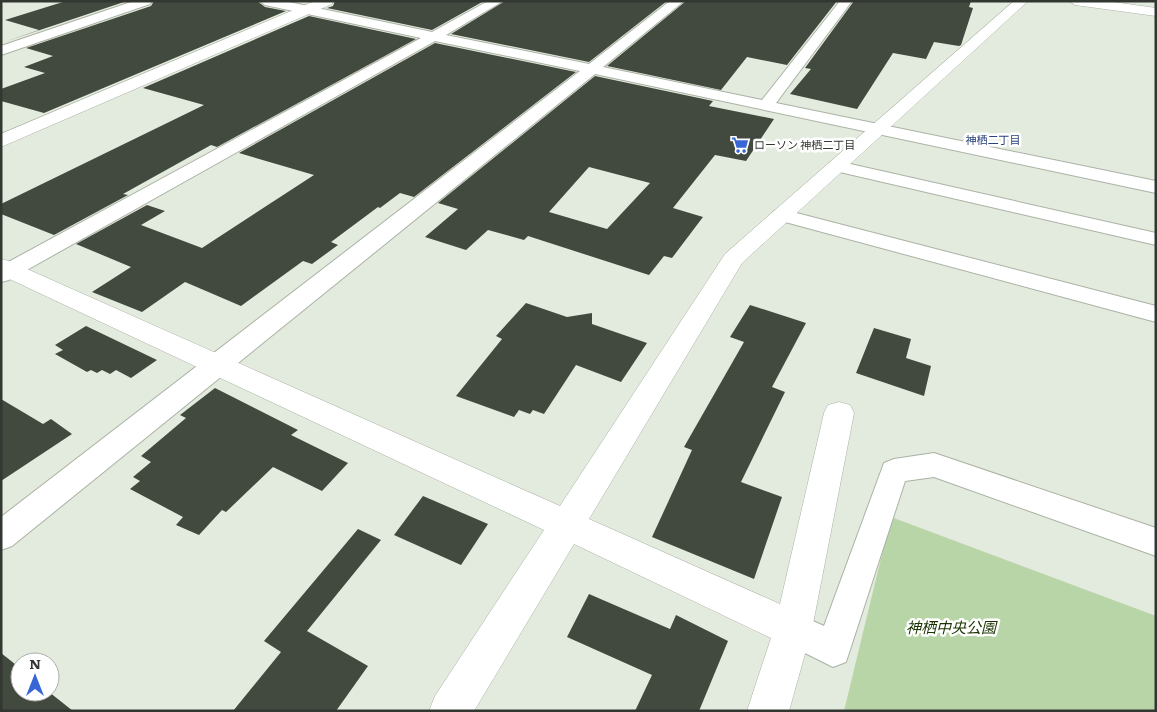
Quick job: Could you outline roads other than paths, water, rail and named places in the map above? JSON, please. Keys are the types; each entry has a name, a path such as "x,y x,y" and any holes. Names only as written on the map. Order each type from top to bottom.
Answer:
{"street":[{"path":"1,51 146,1"},
{"path":"265,1 1156,186"},
{"path":"1,141 328,1"},
{"path":"4,270 498,1"},
{"path":"1,536 678,1"},
{"path":"765,106 846,1"},
{"path":"450,711 565,523 733,259 1022,1"},
{"path":"1075,1 1156,12"},
{"path":"837,166 1156,239"},
{"path":"781,215 1156,314"},
{"path":"4,270 218,364 565,523 833,649 894,471 934,465 1156,542"},
{"path":"768,711 793,629 839,413"}],"place":[{"name":"ローソン 神栖二丁目","path":"740,145"}],"district":[{"name":"神栖二丁目","path":"993,140"}],"park label":[{"name":"神栖中央公園","path":"951,628"}]}
